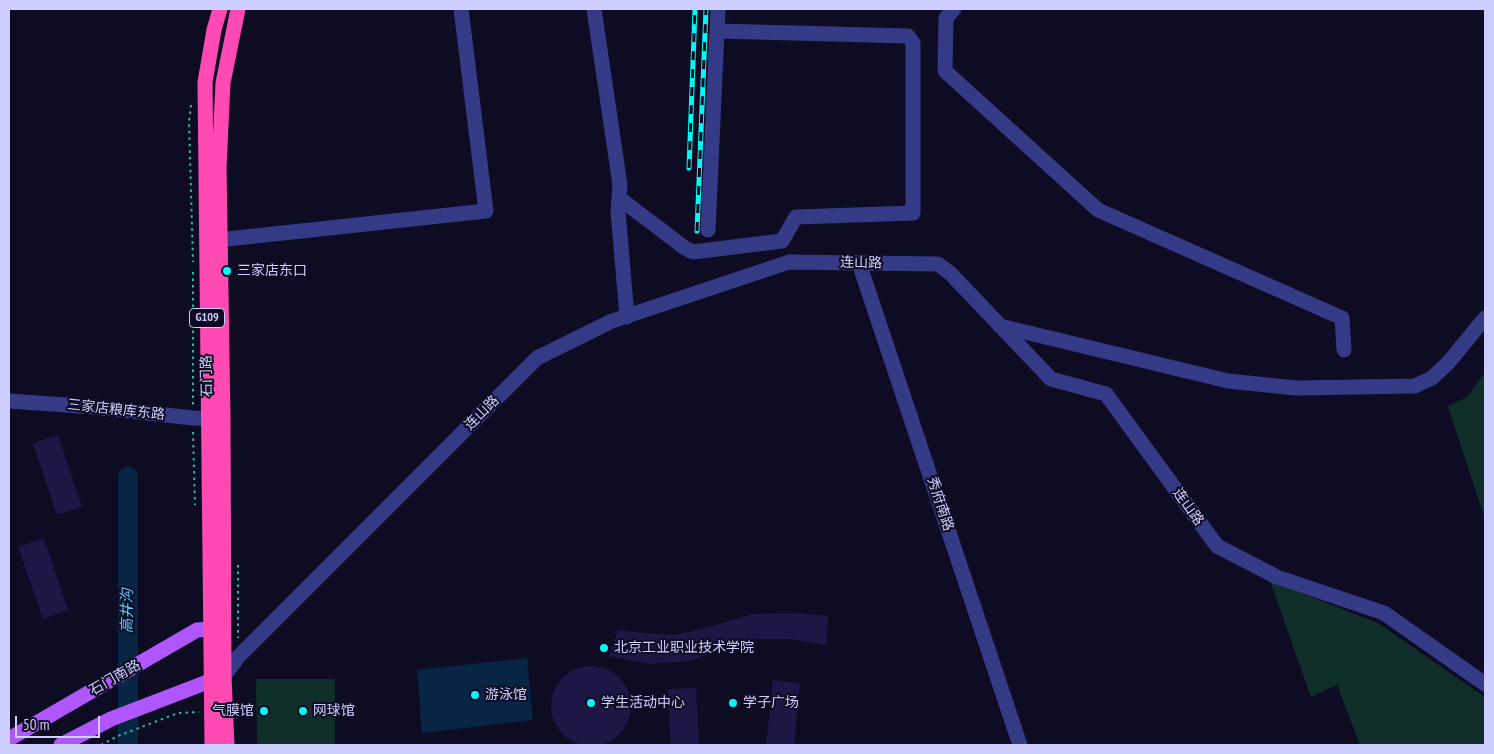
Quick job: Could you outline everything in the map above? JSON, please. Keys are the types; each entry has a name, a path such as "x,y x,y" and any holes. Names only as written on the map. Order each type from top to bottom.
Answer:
{"highway":[{"name":"石门路","path":"212,745 212,712 217,678 218,628 216,419 213,241 205,82 220,9"},
{"name":"石门路","path":"213,241 222,91 238,9"},
{"name":"石门路","path":"217,678 227,745"}],"main road":[{"name":"石门南路","path":"9,739 197,630 218,628"},
{"path":"61,745 112,719 217,678"}],"street":[{"path":"213,241 486,211 461,9"},
{"path":"594,9 620,185 618,211 627,316"},
{"path":"708,230 718,9"},
{"path":"954,9 946,18 945,71 1098,210 1342,318 1344,350"},
{"path":"717,31 908,36 913,43 913,212 796,217 782,241 783,264"},
{"path":"619,198 693,252 782,241"},
{"name":"连山路","path":"217,678 537,358 627,316 789,262 938,264 950,274 1051,379 1106,394 1217,546 1277,577 1384,613 1485,684"},
{"name":"秀府南路","path":"859,263 1020,745"},
{"path":"1000,326 1228,381 1296,388 1414,386 1432,378 1443,368 1485,318"},
{"name":"三家店粮库东路","path":"9,401 216,419"}],"path":[{"path":"101,745 151,722 178,713 212,712"}],"green space":[{"path":"1485,372 1485,519 1448,406 1467,397"},
{"path":"1270,581 1378,623 1485,697 1485,745 1360,745 1337,685 1311,697"},
{"name":"网球馆","path":"256,679 335,679 335,745 257,745"}],"water":[{"name":"游泳馆","path":"527,658 533,720 422,733 417,670"}],"building":[{"path":"58,435 82,507 57,515 33,443"},
{"path":"44,538 68,610 43,619 18,547"},
{"path":"796,613 828,616 826,645 790,639 755,639 721,649 691,661 649,664 609,656 618,630 674,635 753,614"},
{"name":"学生活动中心","path":"583,666 599,666 620,677 631,698 631,714 620,735 599,746 583,746 569,740 557,728 551,714 551,698 557,684 569,672"},
{"path":"773,680 800,683 794,745 766,745"},
{"path":"696,688 699,745 671,745 668,689"}],"waterway":[{"name":"高井沟","path":"128,477 128,745"}],"railway":[{"path":"689,168 695,9"},
{"path":"697,231 706,9"}],"place":[{"name":"三家店东口","path":"227,271"},
{"name":"北京工业职业技术学院","path":"604,648"},
{"name":"游泳馆","path":"475,695"},
{"name":"学生活动中心","path":"591,703"},
{"name":"学子广场","path":"733,703"},
{"name":"气膜馆","path":"264,711"},
{"name":"网球馆","path":"303,711"}]}
